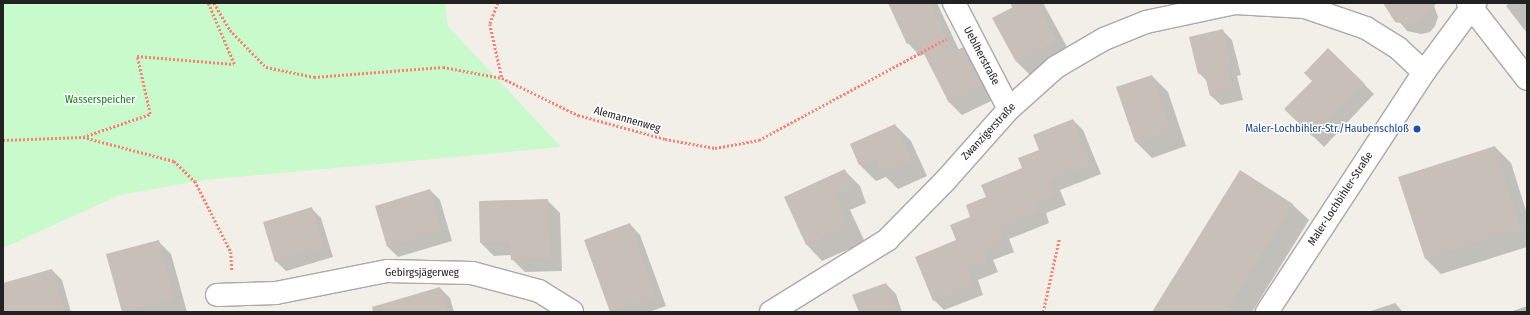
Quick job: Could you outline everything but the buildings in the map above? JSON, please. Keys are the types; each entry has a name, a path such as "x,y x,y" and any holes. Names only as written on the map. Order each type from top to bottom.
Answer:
{"street":[{"name":"Ueblherstraße","path":"954,3 1009,109"},
{"name":"Zwanzigerstraße","path":"771,312 887,240 945,181 1009,109 1056,68 1104,40 1146,22 1235,3 1305,7 1366,28 1398,48 1424,72"},
{"name":"Maler-Lochbihler-Straße","path":"1267,312 1424,72 1471,4"},
{"path":"1471,4 1527,79"},
{"name":"Gebirgsjägerweg","path":"217,295 276,293 387,271 472,273 539,290 572,312"}],"path":[{"path":"83,137 150,114 137,56 234,64 208,3"},
{"name":"Alemannenweg","path":"214,3 230,30 266,67 314,76 443,67 502,78 578,115 665,139 715,148 759,140 884,75 966,28"},
{"path":"498,3 490,24 502,78"},
{"path":"3,140 83,137 174,160 195,181 231,252"},
{"path":"1043,312 1059,239"}],"green space":[{"name":"Wasserspeicher","path":"3,3 445,3 448,26 561,147 204,180 120,195 3,248"}],"place":[{"name":"Maler-Lochbihler-Str./Haubenschloß","path":"1417,129"}]}
